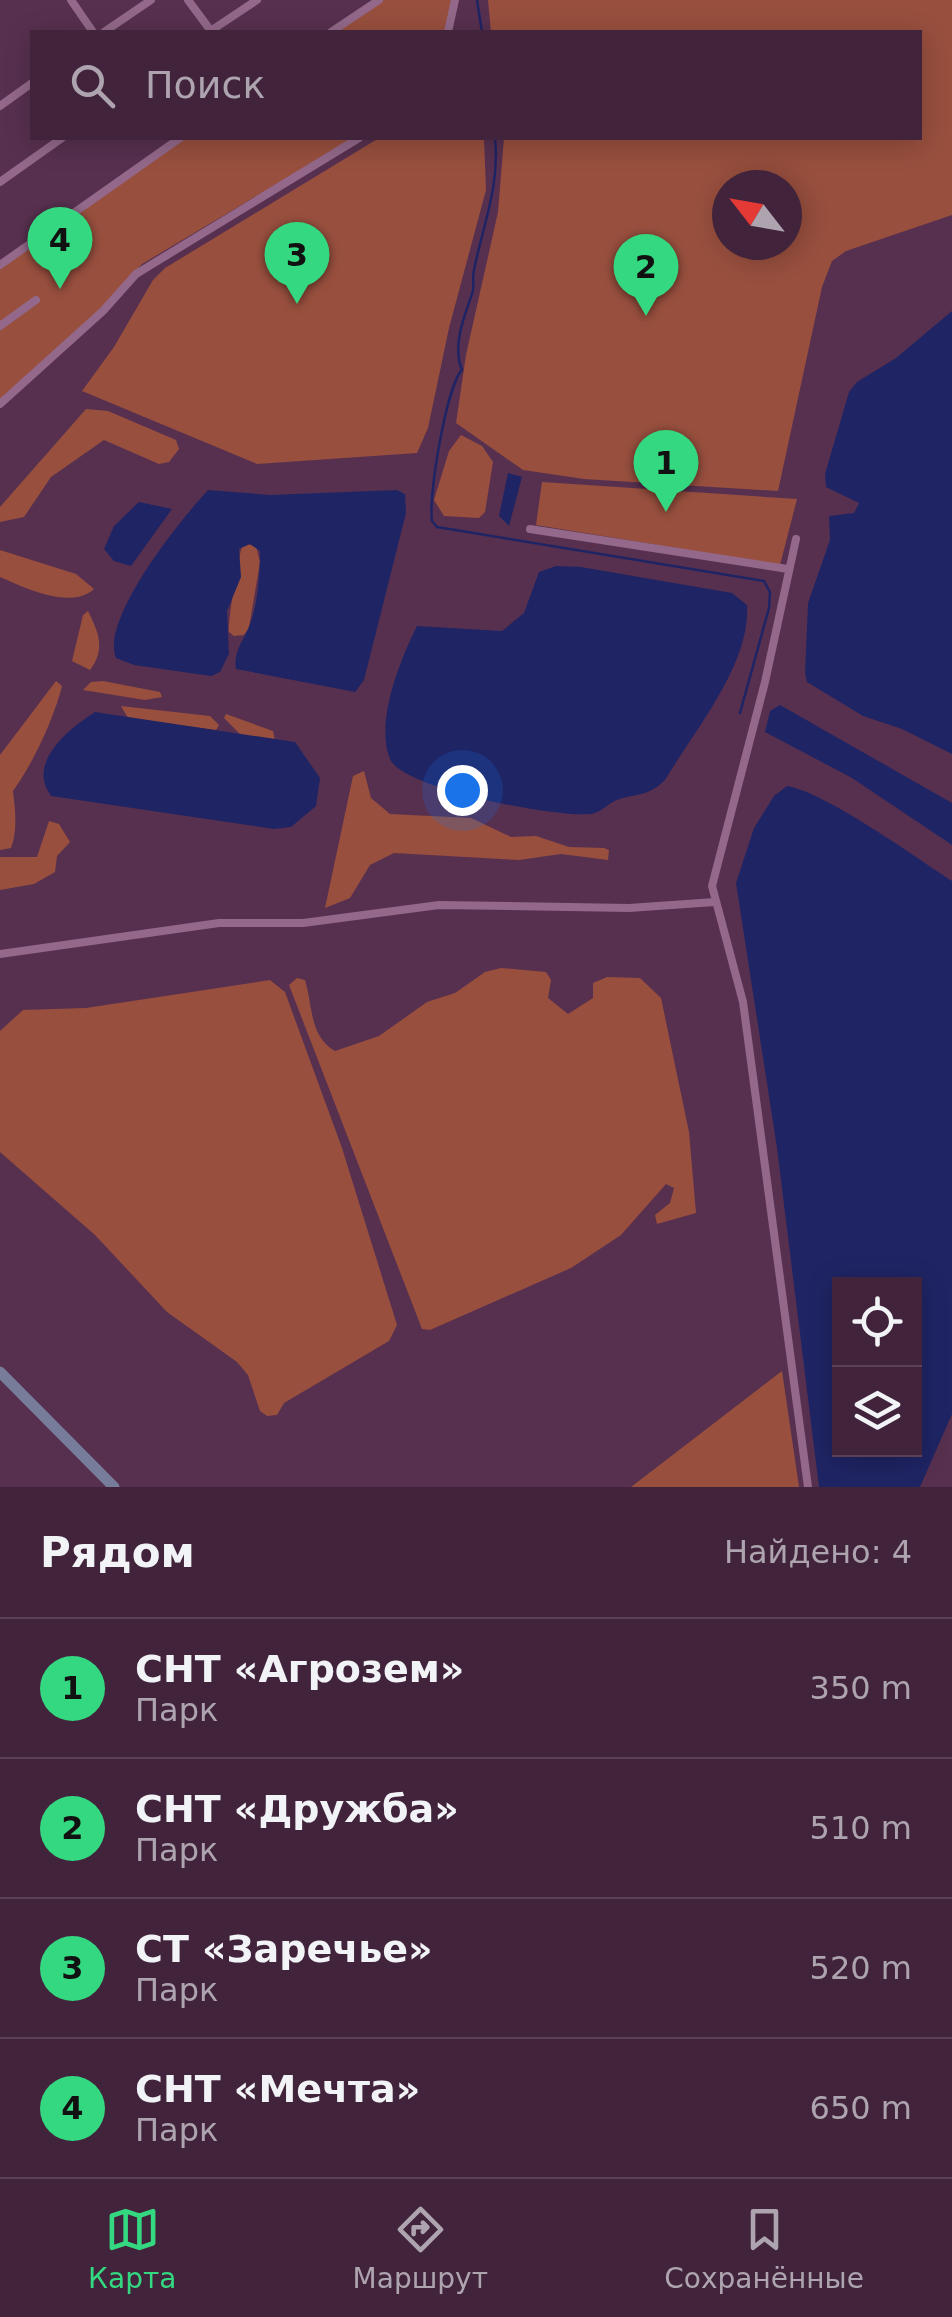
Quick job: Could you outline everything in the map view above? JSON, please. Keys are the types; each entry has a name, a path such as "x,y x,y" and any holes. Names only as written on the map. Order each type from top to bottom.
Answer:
{"main road":[{"path":"0,1372 114,1487"}],"street":[{"path":"71,0 93,30"},
{"path":"107,30 151,0"},
{"path":"188,0 209,30"},
{"path":"213,30 257,0"},
{"path":"334,30 379,0"},
{"path":"448,30 455,0"},
{"path":"2,101 30,84"},
{"path":"0,182 59,140"},
{"path":"0,265 177,140"},
{"path":"0,404 90,324 136,274 355,140"},
{"path":"0,326 36,300"},
{"path":"530,529 788,570"},
{"path":"796,539 766,682 714,871 715,902 730,941 743,1002 808,1487"},
{"path":"0,954 219,923 303,923 439,905 629,908 715,902"}],"shaded area":[{"path":"379,0 453,0 446,30 336,30"},
{"path":"488,0 952,0 952,215 846,251 832,261 822,287 778,491 584,479 523,470 456,423 466,355 498,212 504,140 922,140 922,30 491,30"},
{"path":"182,140 351,140 142,264 100,310 0,402 0,268"},
{"path":"376,140 484,140 486,190 449,328 428,428 417,453 257,464 82,391 114,347 153,280 165,268"},
{"path":"952,311 952,754 902,729 863,716 807,682 805,673 808,603 830,540 829,516 854,513 859,503 826,487 825,474 849,392"},
{"path":"86,409 108,411 176,440 179,449 169,462 159,464 104,440 51,477 24,517 0,522 0,507"},
{"path":"461,435 482,446 493,462 485,512 479,518 444,516 434,500 449,451"},
{"path":"508,473 522,477 509,526 499,516"},
{"path":"542,482 797,499 780,565 536,525"},
{"path":"208,490 270,495 397,490 405,494 406,513 364,680 355,692 236,669 258,588 260,551 250,544 239,549 241,577 227,611 229,654 220,672 211,676 134,665 116,658 114,641 131,595 163,545"},
{"path":"139,502 172,509 131,566 114,561 104,549 114,526"},
{"path":"243,543 256,546 260,562 249,628 244,635 234,636 229,632 230,615"},
{"path":"0,550 76,574 94,589 73,598 61,597 0,577"},
{"path":"556,566 732,593 747,605 746,627 730,673 665,780 648,792 617,800 595,813 573,814 450,791 401,770 390,759 386,744 387,710 397,673 417,626 502,631 524,613 539,572"},
{"path":"88,611 99,647 90,670 72,661 83,615"},
{"path":"56,681 62,686 54,713 13,791 15,827 11,848 0,850 0,755"},
{"path":"91,682 160,692 162,697 145,700 83,690"},
{"path":"780,705 952,803 952,845 852,778 765,732 770,711"},
{"path":"121,706 210,716 219,725 216,730 128,718"},
{"path":"95,712 295,742 320,778 316,806 291,827 274,829 51,796 45,783 47,759 74,727"},
{"path":"226,714 273,731 275,741 242,736 224,718"},
{"path":"364,771 371,798 390,814 471,818 511,837 536,836 569,847 604,848 609,850 608,860 561,854 519,860 394,853 370,865 350,898 325,908 353,776"},
{"path":"787,786 824,800 871,827 952,881 952,1414 920,1487 819,1487 777,1148 736,883 754,828 774,796"},
{"path":"49,821 59,824 70,842 57,856 55,872 34,884 0,890 0,857 37,857"},
{"path":"501,968 546,972 551,980 548,998 568,1014 593,998 593,983 607,977 640,978 661,998 689,1132 696,1213 657,1224 655,1215 670,1203 674,1188 666,1184 621,1235 571,1268 430,1330 422,1329 289,985 297,978 305,980 316,1029 335,1051 379,1036 427,1002 455,993 485,972"},
{"path":"270,980 285,992 342,1148 397,1325 389,1341 284,1403 277,1415 267,1416 260,1411 248,1375 237,1362 167,1312 95,1235 0,1152 0,1031 23,1010 86,1008"},
{"path":"782,1371 799,1487 631,1487"}],"waterway":[{"path":"477,0 482,30"},
{"path":"495,140 493,189 474,270 473,291 460,332 462,370 450,396 440,441 432,521 437,527 764,581 770,592 769,608 740,713"}],"place":[{"name":"СНТ «Мечта»","path":"60,289"},
{"name":"СТ «Заречье»","path":"297,304"},
{"name":"СНТ «Дружба»","path":"646,316"},
{"name":"СНТ «Агрозем»","path":"666,512"}]}
